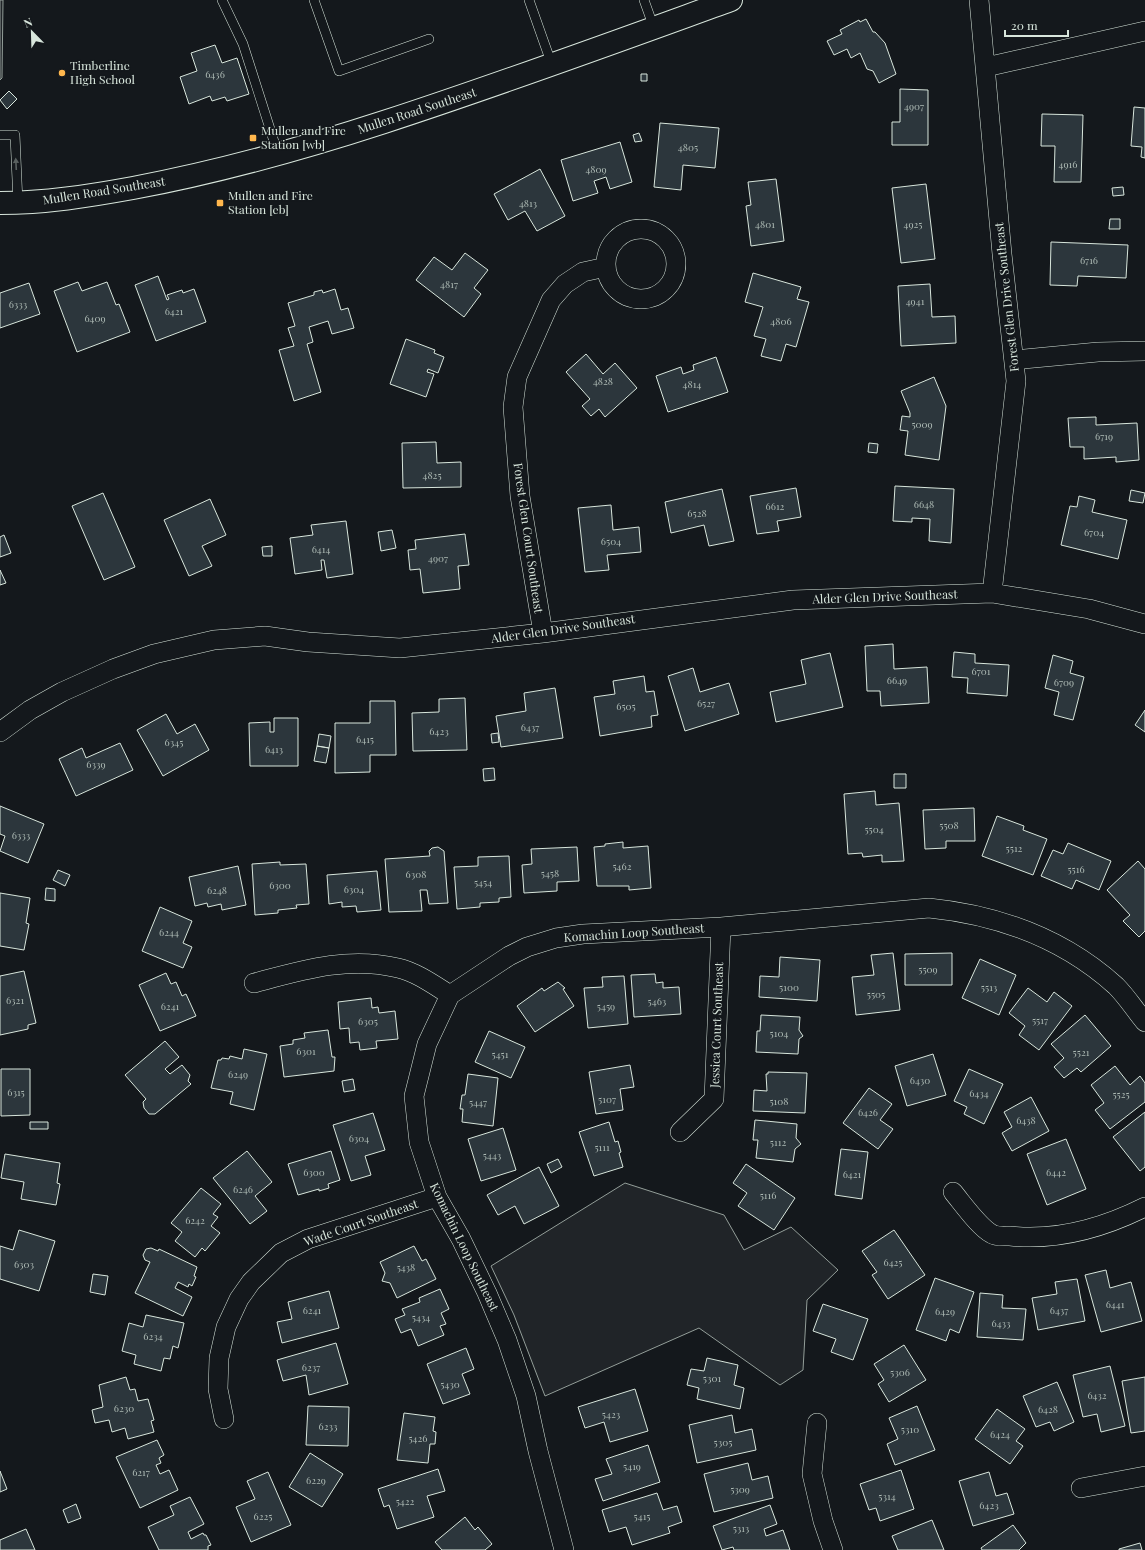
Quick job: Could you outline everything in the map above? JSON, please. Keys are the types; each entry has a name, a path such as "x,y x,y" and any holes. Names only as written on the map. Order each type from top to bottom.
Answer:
{"street":[{"name":"Mullen Road Southeast","path":"9,203 83,197 190,177 279,156 458,98 731,0"},
{"name":"Forest Glen Drive Southeast","path":"980,0 1002,254 1016,381 992,593"},
{"path":"986,67 1126,34 1145,31"},
{"name":"Forest Glen Court Southeast","path":"543,633 520,496 513,407 517,377 551,300 565,284 583,272 606,267"},
{"path":"1014,360 1098,352 1145,351"},
{"name":"Alder Glen Drive Southeast","path":"0,732 30,710 62,692 113,669 154,654 214,640 264,636 308,642 400,648 543,633 793,600 992,593 1089,609 1145,624"},
{"name":"Komachin Loop Southeast","path":"564,1550 538,1451 526,1396 507,1340 484,1286 461,1239 437,1197 419,1142 414,1096 427,1044 450,995 509,956 527,947 556,938 583,934 721,926 929,908 960,911 999,921 1037,935 1073,954 1117,988 1145,1022"},
{"name":"Jessica Court Southeast","path":"680,1132 714,1099 721,926"},
{"path":"254,983 309,968 356,962 399,968 429,982 450,995"},
{"path":"953,1192 992,1235 1030,1238 1076,1232 1102,1226 1145,1207"},
{"name":"Wade Court Southeast","path":"224,1420 218,1389 219,1358 226,1327 239,1299 251,1282 282,1254 308,1239 437,1197"},
{"path":"816,1423 812,1474 823,1522 833,1550"},
{"path":"1081,1488 1145,1476"}],"lane":[{"path":"222,0 243,44 279,156"},
{"path":"314,0 339,71 429,39"},
{"path":"529,0 552,65"},
{"path":"644,0 654,28"},
{"path":"0,135 15,135 9,203"}],"shaded area":[{"path":"0,0 3,0 2,78 0,80"},
{"path":"625,1183 724,1215 744,1250 791,1227 838,1270 807,1300 803,1370 780,1385 699,1328 545,1396 514,1315 491,1266"}],"building":[{"path":"866,19 873,32 875,32 885,43 896,74 879,83 873,71 867,69 860,53 851,58 847,49 834,55 827,41 842,34 840,30 859,20 860,22"},
{"path":"215,45 222,63 237,58 249,94 227,101 225,97 212,101 210,96 189,104 180,77 197,71 191,53"},
{"path":"641,74 647,74 647,81 641,81"},
{"path":"900,89 928,90 928,145 892,145 892,122 900,122"},
{"path":"9,91 17,99 7,109 0,100"},
{"path":"1134,107 1145,108 1145,158 1141,157 1142,147 1131,146"},
{"path":"1042,114 1083,115 1081,182 1054,182 1055,146 1041,146"},
{"path":"660,123 719,128 715,168 683,165 681,190 654,187"},
{"path":"639,133 642,141 635,142 633,135"},
{"path":"620,142 632,182 610,189 606,177 594,181 598,193 573,201 561,160"},
{"path":"540,169 565,216 537,231 525,211 508,220 494,194"},
{"path":"776,179 784,241 751,246 746,206 751,205 748,182"},
{"path":"926,184 935,259 901,263 892,188"},
{"path":"1123,187 1124,195 1113,196 1112,188"},
{"path":"1110,219 1120,219 1120,229 1109,229"},
{"path":"1051,242 1128,245 1126,278 1078,276 1077,286 1050,285"},
{"path":"465,253 488,270 474,288 481,294 464,317 416,280 434,257 452,270"},
{"path":"753,273 801,287 797,299 809,302 796,347 786,344 781,361 761,356 766,339 754,336 763,307 745,302"},
{"path":"158,276 167,300 169,299 167,295 182,290 183,293 194,289 206,322 156,341 135,285"},
{"path":"78,282 82,291 107,282 116,305 119,304 130,332 77,352 54,291"},
{"path":"29,283 40,314 0,328 0,293"},
{"path":"930,284 932,317 955,316 956,343 901,346 898,286"},
{"path":"335,289 341,310 348,308 354,328 332,334 328,321 309,327 313,342 307,344 321,392 294,401 279,350 294,346 288,328 295,326 288,303 314,295 314,292 322,290 323,293"},
{"path":"406,339 435,350 434,353 444,357 438,373 428,369 427,372 434,374 426,397 390,384"},
{"path":"586,354 603,374 615,363 637,388 605,417 599,409 591,416 582,406 590,399 566,372"},
{"path":"716,357 728,392 668,412 656,376 681,367 683,374 694,370 693,365"},
{"path":"934,377 946,406 939,460 905,455 908,431 900,430 902,416 910,417 910,413 901,391"},
{"path":"1096,417 1096,425 1137,423 1139,460 1116,462 1116,457 1084,459 1084,447 1070,447 1068,418"},
{"path":"436,442 437,463 461,462 461,487 403,488 402,443"},
{"path":"869,443 878,444 877,453 868,452"},
{"path":"895,486 954,489 951,543 929,541 930,519 912,518 912,522 893,521"},
{"path":"796,488 801,517 777,521 779,531 757,534 750,496"},
{"path":"722,489 734,541 709,546 704,525 671,533 665,502"},
{"path":"1131,490 1145,493 1143,503 1129,501"},
{"path":"103,493 135,567 104,580 72,506"},
{"path":"1079,496 1095,500 1092,512 1127,520 1118,559 1061,545 1070,506 1077,507"},
{"path":"210,499 226,535 202,546 212,566 189,576 164,520"},
{"path":"611,505 613,530 639,527 641,552 607,555 609,570 585,572 578,508"},
{"path":"346,521 353,574 327,578 324,560 321,560 322,570 295,574 290,538 313,535 311,525"},
{"path":"392,530 396,548 381,551 378,532"},
{"path":"465,534 469,565 458,566 460,589 423,593 420,569 410,570 408,550 416,549 415,540"},
{"path":"4,535 11,553 0,557 0,537"},
{"path":"272,546 272,556 263,556 262,547"},
{"path":"0,570 6,583 0,585"},
{"path":"893,644 894,669 927,667 929,703 881,706 880,691 867,691 865,646"},
{"path":"954,652 975,654 975,663 1009,665 1007,696 967,693 968,678 952,677"},
{"path":"830,653 843,707 776,722 770,692 806,684 801,660"},
{"path":"1053,655 1073,661 1070,673 1084,677 1073,720 1054,715 1059,692 1045,688"},
{"path":"693,668 700,692 729,683 739,714 685,731 668,676"},
{"path":"644,676 646,692 654,691 658,715 651,716 652,727 600,736 594,697 615,694 613,681"},
{"path":"555,688 563,738 501,747 496,716 526,711 524,693"},
{"path":"465,698 467,750 413,751 412,713 439,712 439,699"},
{"path":"370,701 395,701 396,755 370,755 370,772 335,773 335,723 370,723"},
{"path":"1145,710 1145,732 1135,725"},
{"path":"166,714 177,734 195,724 209,750 163,776 137,730"},
{"path":"274,718 298,718 298,766 250,766 249,723 270,722 270,732 274,732"},
{"path":"498,733 499,742 492,743 491,734"},
{"path":"319,734 331,736 329,748 317,746"},
{"path":"120,743 133,770 76,796 59,759 82,748 86,758"},
{"path":"317,746 329,748 326,763 314,761"},
{"path":"494,768 495,780 484,781 483,769"},
{"path":"894,774 906,774 906,788 894,788"},
{"path":"875,791 876,805 899,803 904,861 882,862 882,855 863,857 862,853 848,854 844,794"},
{"path":"0,806 44,824 28,863 0,851 5,836 0,834"},
{"path":"974,808 975,841 946,841 946,848 925,849 923,810"},
{"path":"997,816 1024,826 1023,830 1047,839 1033,875 982,856"},
{"path":"623,842 623,848 648,846 651,888 629,890 629,886 597,886 594,847"},
{"path":"1068,843 1111,861 1099,890 1076,880 1072,889 1041,876 1053,850 1063,854"},
{"path":"438,847 444,851 448,903 429,904 427,890 420,890 422,911 389,912 385,859 430,856 429,851 432,848"},
{"path":"577,847 579,881 557,882 557,891 524,893 522,865 532,864 531,849"},
{"path":"509,856 511,897 499,898 499,902 480,903 480,907 457,909 454,867 478,866 478,857"},
{"path":"1138,861 1145,869 1145,931 1139,937 1123,921 1130,915 1107,890"},
{"path":"280,862 280,865 306,864 309,904 296,905 297,908 278,910 278,913 255,915 252,864"},
{"path":"238,866 246,905 222,910 221,904 208,907 207,903 195,906 189,877"},
{"path":"58,870 70,875 65,886 53,880"},
{"path":"377,871 381,910 357,912 356,906 342,907 342,902 329,904 327,875"},
{"path":"46,888 55,889 55,901 45,900"},
{"path":"0,893 30,898 26,923 29,924 24,950 0,946"},
{"path":"160,907 192,921 183,943 192,947 183,968 142,951"},
{"path":"893,953 900,1010 856,1015 852,977 874,975 871,955"},
{"path":"952,953 952,985 905,985 905,954"},
{"path":"780,957 820,960 817,1001 759,997 760,976 779,977"},
{"path":"980,959 1016,975 999,1015 962,998"},
{"path":"24,971 36,1023 28,1025 28,1029 0,1035 0,976"},
{"path":"166,973 171,984 176,982 182,996 186,994 196,1016 160,1031 139,985"},
{"path":"655,974 656,983 663,982 663,988 679,987 681,1014 634,1017 631,975"},
{"path":"624,976 628,1024 588,1028 584,988 603,987 602,977"},
{"path":"558,982 565,988 563,989 574,1006 535,1032 517,1006 542,988 544,991"},
{"path":"1028,988 1047,1002 1054,992 1072,1006 1039,1050 1019,1035 1025,1026 1009,1013"},
{"path":"371,998 372,1008 378,1007 379,1013 395,1011 398,1039 376,1041 377,1048 360,1050 359,1042 350,1043 349,1028 340,1029 338,1002"},
{"path":"761,1015 800,1017 799,1030 803,1036 799,1039 798,1054 756,1052 757,1031 760,1031"},
{"path":"1085,1015 1111,1046 1081,1072 1077,1068 1064,1078 1054,1067 1064,1058 1051,1044"},
{"path":"328,1030 332,1057 335,1057 334,1071 284,1077 280,1046 293,1044 293,1040 305,1038 304,1033"},
{"path":"489,1031 525,1047 511,1078 475,1062"},
{"path":"165,1041 179,1057 165,1069 170,1074 182,1065 190,1075 188,1081 191,1084 155,1114 149,1114 144,1108 143,1102 146,1099 125,1075"},
{"path":"244,1049 267,1054 254,1110 230,1104 233,1092 211,1088 218,1060 221,1060 222,1058 229,1059 230,1056 242,1059"},
{"path":"933,1054 946,1095 907,1106 895,1066"},
{"path":"630,1065 634,1087 620,1089 623,1110 596,1114 589,1072"},
{"path":"1115,1066 1130,1085 1140,1076 1145,1083 1145,1102 1110,1129 1095,1110 1104,1103 1091,1085"},
{"path":"1,1069 30,1069 30,1115 1,1116"},
{"path":"969,1069 1003,1084 984,1124 964,1114 967,1107 954,1101"},
{"path":"768,1072 807,1073 805,1113 753,1111 754,1090 767,1091 766,1074 768,1074"},
{"path":"468,1074 498,1078 493,1126 462,1122 463,1109 460,1109 462,1095 465,1095"},
{"path":"353,1079 355,1090 344,1092 342,1081"},
{"path":"869,1088 892,1104 880,1120 893,1129 878,1149 843,1123"},
{"path":"1031,1097 1049,1131 1012,1151 1002,1133 1012,1127 1004,1112"},
{"path":"1145,1112 1145,1167 1140,1171 1113,1137"},
{"path":"373,1113 385,1150 365,1156 371,1175 351,1181 333,1125"},
{"path":"755,1120 797,1124 796,1138 801,1144 795,1149 793,1162 756,1158 758,1140 753,1140"},
{"path":"30,1122 48,1122 48,1129 30,1129"},
{"path":"609,1122 615,1142 618,1141 621,1152 619,1153 623,1167 594,1176 579,1132"},
{"path":"503,1128 516,1170 481,1181 468,1139"},
{"path":"1066,1139 1086,1189 1047,1205 1027,1154"},
{"path":"841,1149 868,1152 862,1199 835,1195"},
{"path":"247,1151 272,1182 255,1196 267,1211 250,1224 213,1178"},
{"path":"331,1151 340,1180 328,1184 329,1188 319,1191 319,1189 298,1195 288,1164"},
{"path":"5,1154 60,1163 57,1183 60,1184 56,1205 21,1199 24,1182 1,1178"},
{"path":"558,1159 562,1167 551,1173 547,1164"},
{"path":"746,1164 795,1198 774,1230 738,1206 747,1193 733,1183"},
{"path":"539,1167 559,1206 524,1224 515,1206 498,1215 487,1195"},
{"path":"201,1188 221,1204 213,1214 218,1217 211,1226 220,1233 205,1251 202,1248 195,1257 175,1241 182,1232 171,1223"},
{"path":"19,1230 55,1241 39,1291 0,1279 0,1246 13,1250"},
{"path":"894,1230 925,1275 888,1299 872,1275 877,1272 862,1251"},
{"path":"414,1246 422,1261 426,1259 436,1279 397,1298 390,1283 382,1281 385,1273 380,1262"},
{"path":"151,1248 158,1251 159,1249 197,1267 194,1276 196,1277 192,1286 189,1284 188,1287 178,1282 175,1288 192,1297 183,1316 135,1293 150,1262 145,1260 143,1255 146,1249"},
{"path":"1106,1270 1110,1288 1131,1282 1142,1321 1101,1332 1085,1275"},
{"path":"93,1274 108,1276 105,1295 90,1292"},
{"path":"935,1278 974,1292 959,1333 950,1329 946,1341 916,1330"},
{"path":"1077,1279 1085,1321 1038,1330 1032,1298 1057,1294 1055,1282"},
{"path":"440,1289 449,1309 441,1313 446,1324 440,1326 444,1335 418,1346 411,1329 401,1333 395,1319 405,1315 402,1309 420,1302 419,1298"},
{"path":"329,1291 339,1328 282,1343 277,1322 292,1319 288,1302"},
{"path":"980,1293 1003,1295 1002,1308 1026,1309 1023,1340 977,1337"},
{"path":"823,1304 868,1319 853,1360 831,1352 836,1339 813,1331"},
{"path":"146,1315 184,1323 178,1348 173,1346 170,1359 164,1358 161,1371 134,1364 136,1355 122,1351 129,1323 143,1327"},
{"path":"336,1343 348,1384 309,1395 306,1375 283,1381 277,1360"},
{"path":"904,1345 926,1380 889,1402 878,1384 884,1380 874,1364"},
{"path":"466,1348 474,1369 462,1374 470,1394 443,1404 427,1364"},
{"path":"707,1358 738,1365 734,1385 744,1388 740,1409 697,1399 699,1388 687,1385 691,1369 704,1371"},
{"path":"1110,1366 1125,1426 1101,1432 1097,1414 1083,1417 1073,1375"},
{"path":"126,1377 130,1390 135,1389 138,1401 148,1399 154,1420 151,1421 154,1432 128,1439 125,1428 112,1432 109,1420 95,1423 92,1410 103,1407 99,1385"},
{"path":"1145,1377 1145,1431 1131,1433 1122,1381"},
{"path":"1057,1382 1074,1422 1054,1431 1050,1422 1036,1427 1023,1396"},
{"path":"635,1389 648,1431 610,1442 604,1422 585,1428 578,1407"},
{"path":"308,1406 349,1407 348,1446 306,1445"},
{"path":"917,1406 935,1450 895,1465 887,1444 898,1439 889,1418"},
{"path":"997,1409 1025,1429 1016,1441 1023,1446 1010,1464 975,1439"},
{"path":"404,1413 435,1417 433,1431 436,1432 435,1444 430,1444 428,1463 397,1460"},
{"path":"732,1415 735,1433 752,1429 756,1450 697,1463 689,1425"},
{"path":"157,1440 164,1455 159,1458 161,1463 156,1465 160,1474 169,1470 178,1490 140,1508 116,1457"},
{"path":"648,1445 660,1482 603,1501 595,1479 612,1474 606,1459"},
{"path":"310,1453 343,1474 322,1507 289,1487"},
{"path":"748,1463 752,1480 768,1476 773,1498 714,1512 704,1474"},
{"path":"438,1469 445,1491 427,1496 434,1517 397,1529 389,1505 384,1507 378,1489"},
{"path":"901,1470 914,1509 880,1521 876,1508 869,1510 860,1484"},
{"path":"0,1471 7,1489 0,1492"},
{"path":"268,1472 291,1525 251,1542 236,1507 255,1499 247,1481"},
{"path":"989,1472 996,1496 1007,1493 1014,1514 973,1526 959,1481"},
{"path":"657,1493 663,1510 677,1506 682,1522 668,1527 670,1533 632,1545 626,1527 609,1532 602,1510"},
{"path":"190,1497 204,1524 188,1532 191,1539 203,1533 206,1535 211,1545 208,1546 208,1550 159,1550 148,1527 174,1515 170,1506"},
{"path":"76,1504 81,1518 68,1523 63,1510"},
{"path":"770,1505 777,1524 764,1529 766,1536 783,1530 790,1550 734,1550 733,1547 722,1550 713,1526"},
{"path":"465,1517 475,1530 478,1527 492,1544 485,1550 442,1550 435,1542"},
{"path":"932,1520 944,1550 898,1550 892,1536"},
{"path":"1013,1525 1026,1543 1019,1550 982,1550 981,1548"},
{"path":"26,1529 35,1550 0,1550 0,1540"},
{"path":"1140,1543 1142,1550 1119,1550 1119,1549"}],"place":[{"name":"Timberline High School","path":"62,73"},
{"name":"Mullen and Fire Station [wb]","path":"253,138"},
{"name":"Mullen and Fire Station [eb]","path":"220,203"}]}
